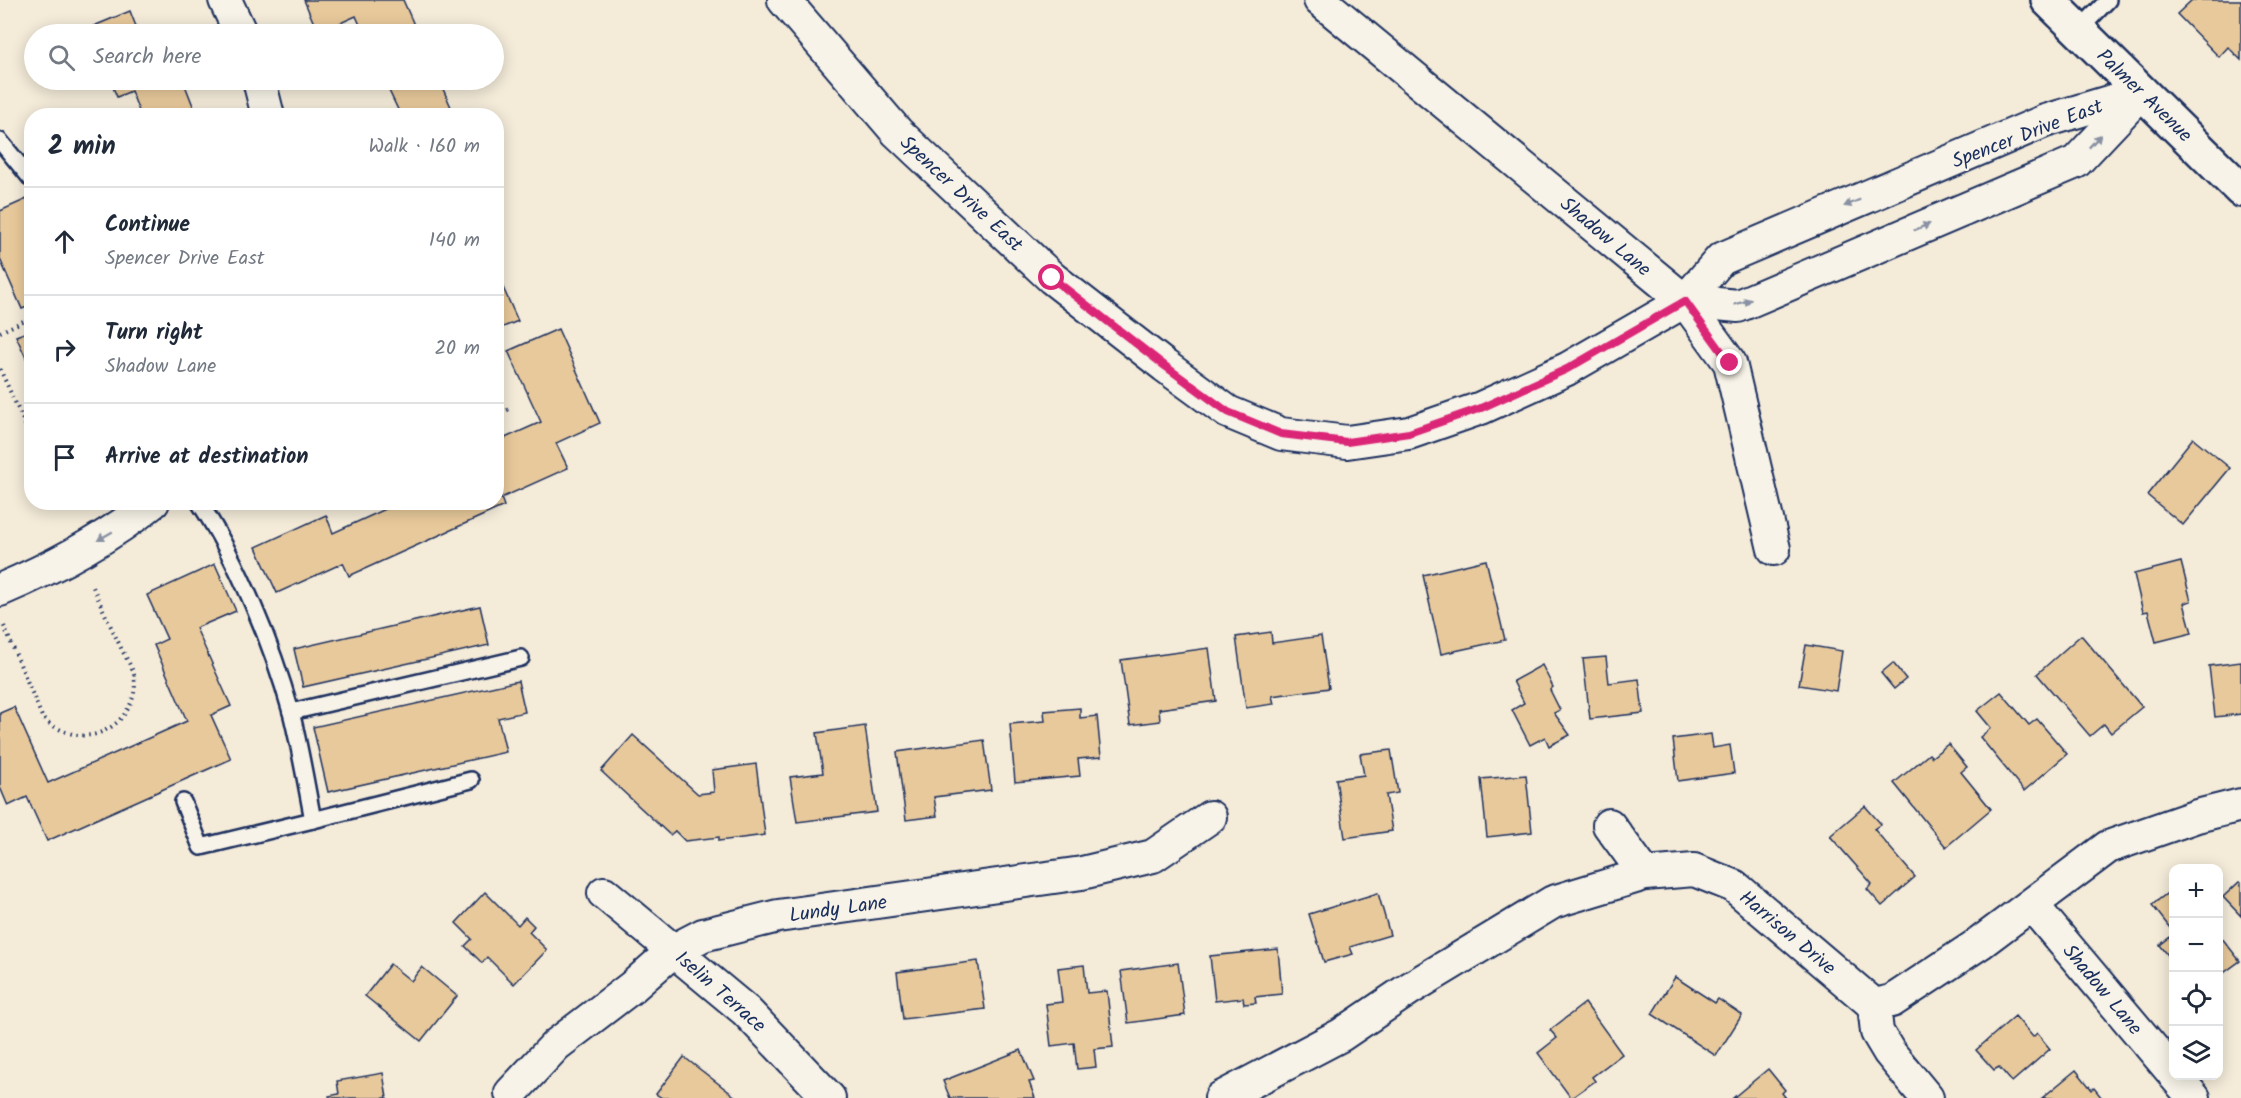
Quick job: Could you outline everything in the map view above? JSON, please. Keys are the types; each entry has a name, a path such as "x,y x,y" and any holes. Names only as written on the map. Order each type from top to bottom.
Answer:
{"street":[{"path":"225,0 236,24"},
{"name":"Spencer Drive East","path":"784,0 897,132 1052,278 1228,412 1281,434 1347,442 1409,433 1481,408 1567,369 1685,301 1721,259 2045,122 2142,92"},
{"name":"Shadow Lane","path":"1320,0 1685,301 1730,363 1774,549"},
{"name":"Palmer Avenue","path":"2048,0 2241,190"},
{"path":"261,90 266,108"},
{"name":"Spencer Drive East","path":"1685,301 1738,306 2076,162 2142,92"},
{"path":"0,590 42,573 129,522 143,510"},
{"path":"1927,1098 1888,1052 1877,1032 1874,1005 1892,1001 2032,905 2108,847 2197,816 2241,805"},
{"name":"Lundy Lane","path":"511,1093 556,1045 632,987 674,950 703,935 778,916 1082,873 1153,856 1210,817"},
{"path":"1609,825 1645,874"},
{"name":"Harrison Drive","path":"1221,1098 1341,1035 1409,989 1553,902 1645,874 1694,870 1734,886 1874,1005"},
{"name":"Iselin Terrace","path":"604,893 746,1011 829,1098"},
{"name":"Shadow Lane","path":"2032,905 2169,1069"},
{"name":"Shadow Lane","path":"2178,1080 2194,1098"}],"lane":[{"path":"2079,30 2108,0"},
{"path":"0,141 24,170"},
{"path":"204,510 255,610 291,712 313,820"},
{"path":"291,712 521,658"},
{"path":"183,802 201,847 471,780"}],"path":[{"path":"0,332 24,321"},
{"path":"0,369 24,422"},
{"path":"504,412 512,408"},
{"path":"4,626 44,719 54,728 77,735 90,736 100,733 112,727 124,716 135,693 134,674 93,587"}],"building":[{"path":"304,0 403,0 414,24 360,24 356,16 338,24 314,24"},
{"path":"2192,0 2241,0 2241,60 2228,47 2219,57 2177,14"},
{"path":"130,11 135,24 99,24"},
{"path":"114,90 187,90 194,108 138,108 131,91 117,97"},
{"path":"389,90 443,90 451,108 397,108"},
{"path":"24,200 24,308 22,309 0,259 0,211"},
{"path":"504,290 518,321 504,327"},
{"path":"558,329 600,423 556,443 568,468 504,497 504,438 541,422 508,351"},
{"path":"24,333 24,354 16,336"},
{"path":"2193,438 2230,468 2183,525 2147,495"},
{"path":"383,510 495,510 349,576 343,563 277,593 256,547 326,515 333,533"},
{"path":"1486,560 1505,640 1441,654 1423,575"},
{"path":"2181,562 2191,601 2184,603 2192,633 2156,642 2148,611 2143,612 2134,574"},
{"path":"215,564 236,611 196,628 231,706 211,715 231,759 47,841 27,797 8,806 0,787 0,713 14,707 48,783 187,721 154,645 167,639 147,595"},
{"path":"480,606 489,645 303,687 294,649"},
{"path":"1271,632 1272,643 1321,636 1329,688 1272,696 1274,704 1246,708 1236,637"},
{"path":"2081,635 2142,707 2111,733 2104,724 2090,736 2037,674"},
{"path":"1806,645 1842,651 1836,691 1799,685"},
{"path":"1209,648 1216,701 1159,709 1160,721 1130,725 1121,660"},
{"path":"1606,657 1609,683 1639,679 1643,713 1590,719 1583,659"},
{"path":"2241,662 2241,714 2215,717 2209,666"},
{"path":"1893,663 1906,679 1894,689 1881,673"},
{"path":"1542,665 1553,687 1550,690 1560,710 1554,713 1570,735 1549,746 1545,737 1530,745 1512,710 1524,703 1513,681"},
{"path":"518,681 525,712 498,718 506,752 328,792 313,727"},
{"path":"2001,692 2029,725 2037,719 2067,754 2024,791 1980,737 1991,728 1977,711"},
{"path":"1080,708 1080,718 1097,716 1101,757 1078,759 1080,776 1015,782 1010,724 1045,721 1044,711"},
{"path":"865,726 877,812 797,822 790,777 823,773 817,733"},
{"path":"1711,734 1713,748 1730,745 1734,773 1678,781 1673,739"},
{"path":"633,735 698,794 714,792 712,770 756,764 765,835 719,841 719,837 685,841 675,831 670,835 601,771"},
{"path":"984,740 991,790 934,797 937,816 906,820 897,752"},
{"path":"1948,744 1967,767 1961,772 1991,809 1946,847 1894,783 1929,754 1932,757"},
{"path":"1391,750 1398,793 1386,795 1392,831 1345,838 1336,779 1364,775 1360,754"},
{"path":"1526,775 1532,832 1487,837 1481,779"},
{"path":"1865,806 1881,824 1874,829 1915,877 1882,906 1867,889 1872,884 1830,836"},
{"path":"2239,882 2241,883 2241,916 2223,897"},
{"path":"485,892 518,925 525,917 534,926 529,932 547,950 514,984 487,957 482,963 465,946 472,939 456,923"},
{"path":"2169,892 2169,927 2152,905"},
{"path":"1378,893 1390,935 1350,947 1353,954 1324,962 1309,914"},
{"path":"2169,938 2169,956 2160,945"},
{"path":"2223,939 2240,961 2223,973"},
{"path":"1278,949 1282,994 1255,997 1256,1003 1244,1004 1243,998 1215,1001 1210,956"},
{"path":"978,961 985,1009 903,1019 897,972"},
{"path":"1178,963 1185,1015 1128,1023 1121,971"},
{"path":"390,964 411,981 422,967 457,996 421,1041 365,996"},
{"path":"1084,965 1087,993 1107,991 1113,1047 1094,1049 1096,1067 1077,1069 1074,1043 1051,1046 1046,1004 1062,1002 1058,968"},
{"path":"1675,977 1715,1003 1718,999 1742,1015 1716,1056 1652,1014"},
{"path":"1585,1003 1622,1054 1592,1077 1595,1081 1571,1098 1538,1053 1557,1038 1550,1030"},
{"path":"2015,1016 2033,1037 2037,1033 2050,1049 2012,1082 1999,1067 1994,1070 1976,1050"},
{"path":"1021,1050 1034,1081 1029,1082 1035,1098 950,1098 943,1081"},
{"path":"684,1057 737,1098 662,1098 656,1094"},
{"path":"1768,1069 1785,1090 1782,1093 1786,1098 1733,1098"},
{"path":"2076,1070 2092,1090 2094,1088 2102,1098 2042,1098"},
{"path":"383,1073 387,1098 330,1098 329,1096 339,1094 337,1081"}],"route":[{"path":"1052,278 1228,412 1281,434 1347,442 1409,433 1481,408 1567,369 1685,301 1730,363"}]}
